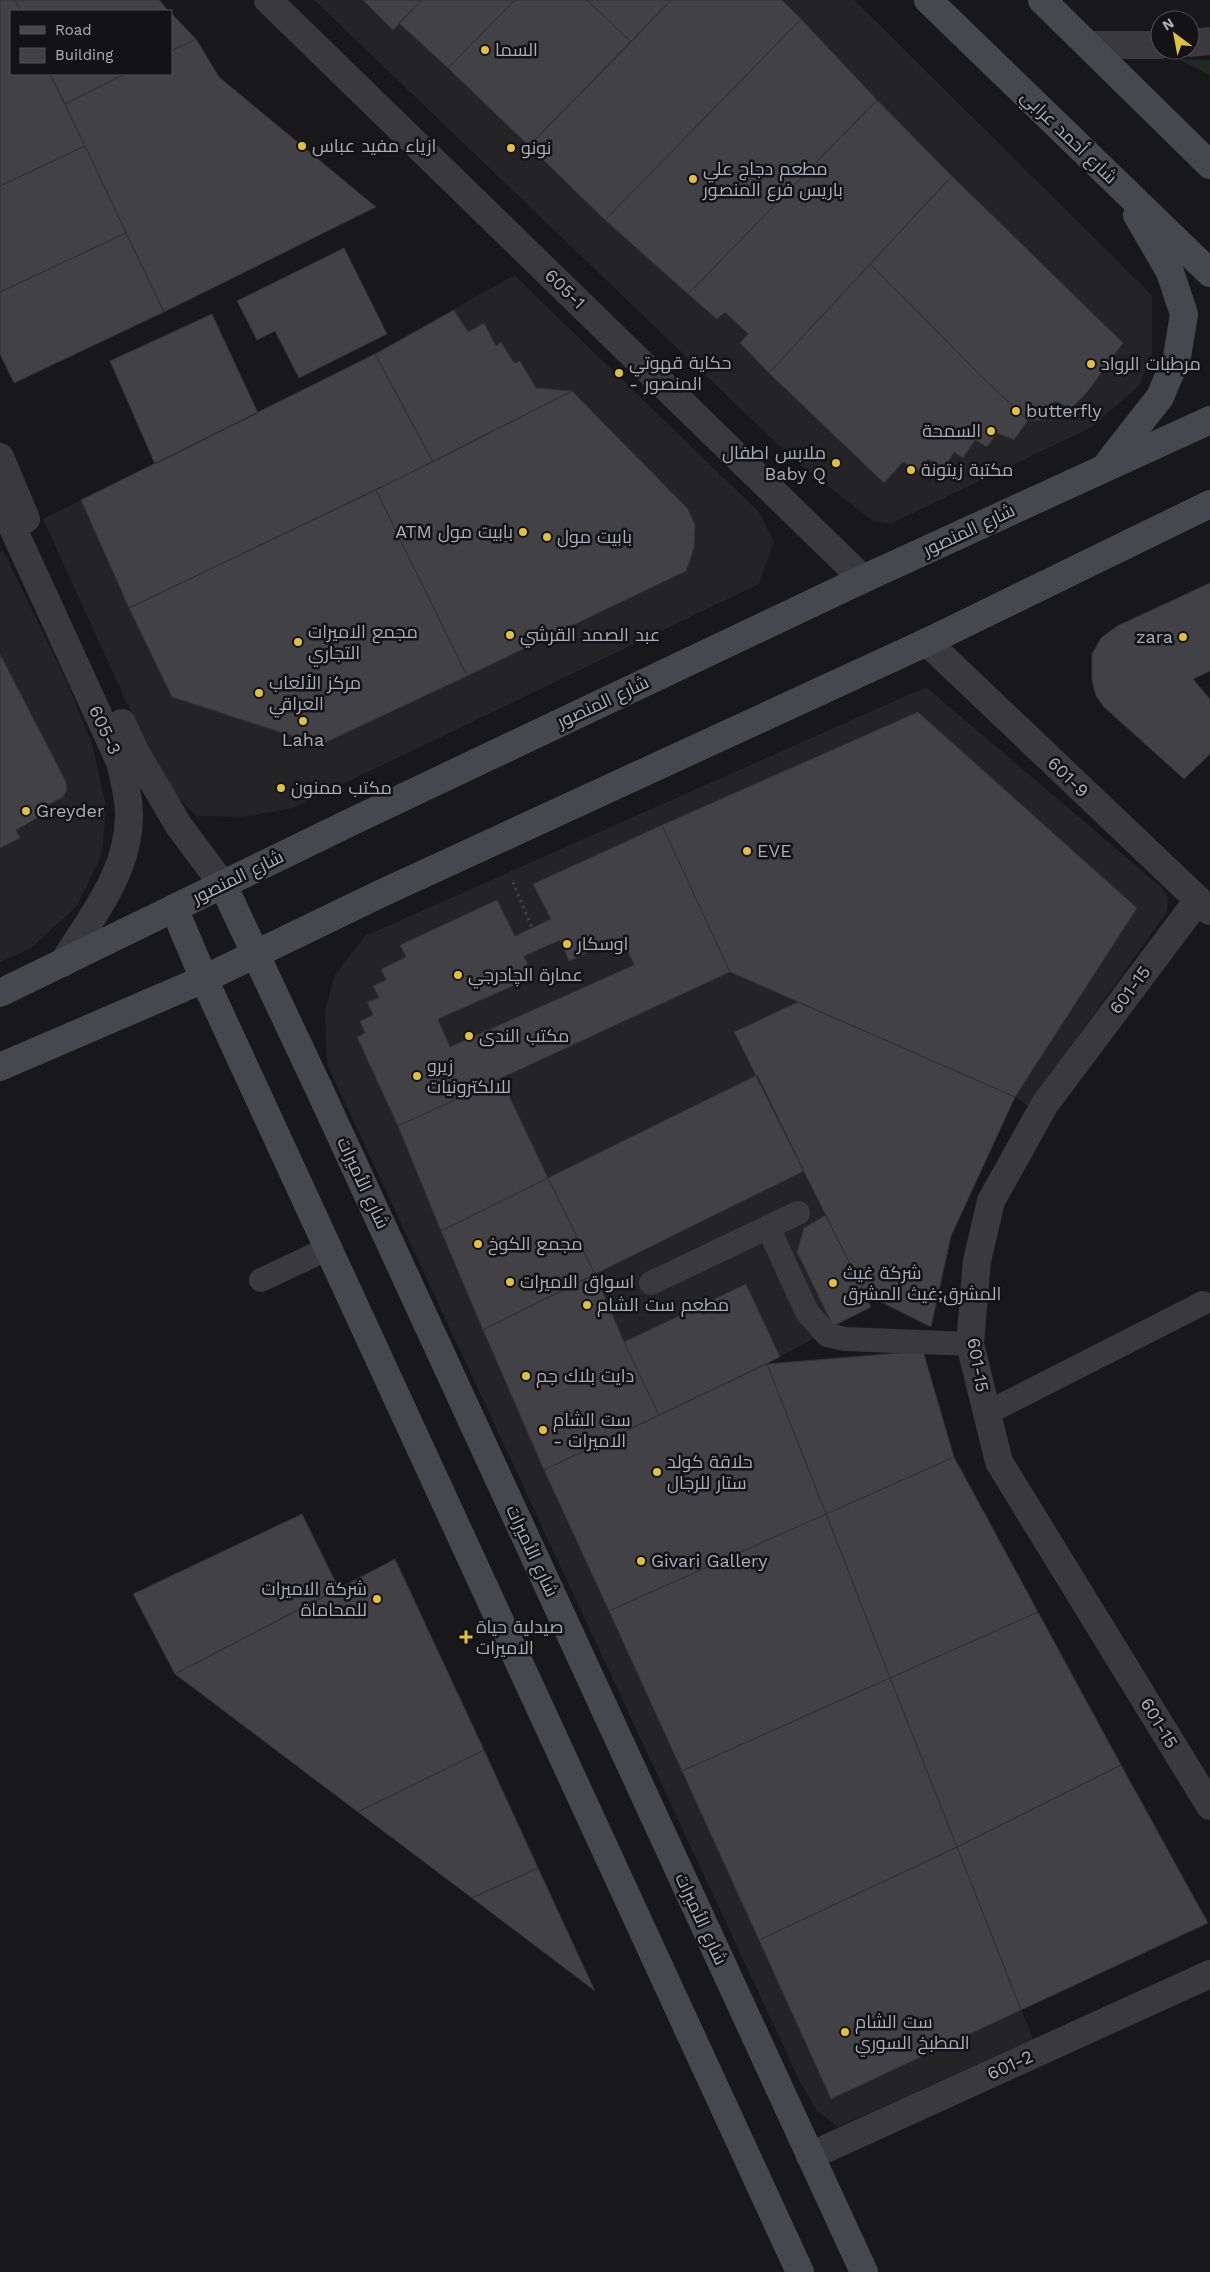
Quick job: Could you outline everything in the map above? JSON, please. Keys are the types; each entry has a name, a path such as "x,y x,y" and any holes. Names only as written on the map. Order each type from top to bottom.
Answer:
{"main road":[{"name":"شارع أحمد عرابي","path":"928,0 1210,273"},
{"path":"1042,0 1210,164"},
{"path":"1179,134 1210,142"},
{"path":"1104,468 1160,397 1177,357 1184,314 1170,272 1122,188"},
{"name":"شارع المنصور","path":"0,993 349,822 863,579 1210,420"},
{"path":"0,1067 204,979 382,893 927,642 1210,504"},
{"name":"شارع الأميرات","path":"223,885 320,1091 864,2272"},
{"path":"174,908 204,979 800,2272"}],"street":[{"name":"605-1","path":"268,0 863,579"},
{"path":"1089,45 1150,45"},
{"name":"605-3","path":"0,457 13,528 178,826 223,885"},
{"name":"605-3","path":"0,500 120,762 126,790 128,828 124,856 116,877 64,962"},
{"name":"601-9","path":"927,642 1204,906"},
{"name":"601-15","path":"1204,906 1046,1104 990,1201 977,1261 970,1344 999,1462 1210,1806"},
{"name":"601-2","path":"810,2156 1210,1974"}],"lane":[{"path":"651,1283 798,1213"},
{"path":"768,1227 807,1312 827,1335 845,1339 970,1344"},
{"path":"261,1280 329,1248"},
{"path":"987,1414 1203,1302"}],"path":[{"path":"513,882 532,928"}],"shaded area":[{"path":"314,0 854,0 1152,295 1152,354 1139,386 1092,427 890,524 873,521 794,460"},
{"path":"1180,60 1210,60 1210,75"},
{"path":"514,275 759,512 774,542 759,584 293,808 243,817 196,816 163,782 43,519 375,354"},
{"path":"3,550 67,682 92,744 106,806 102,854 77,906 30,949 0,962 0,552"},
{"path":"926,687 1161,887 1168,898 1167,912 1028,1106 1015,1097 798,1002 734,1033 871,1307 767,1364 1033,2039 838,2127 817,2111 801,2084 327,1064 325,1010 335,975 365,936"}],"building":[{"path":"0,0 15,0 20,10 10,10 10,75 50,75 85,146 0,186"},
{"path":"15,0 159,0 168,10 20,10"},
{"path":"363,0 422,0 393,30"},
{"path":"422,0 515,0 448,68 399,23"},
{"path":"515,0 587,0 631,42 529,146 448,68"},
{"path":"587,0 671,0 631,42"},
{"path":"671,0 782,0 801,19 605,220 529,146"},
{"path":"172,14 196,39 172,51"},
{"path":"801,19 877,100 688,294 605,220"},
{"path":"196,39 219,77 376,207 164,312 65,104 123,75 172,75 172,51"},
{"path":"50,75 123,75 65,104"},
{"path":"877,100 952,176 769,373 740,343 748,334 725,312 717,319 688,294"},
{"path":"85,146 126,233 0,292 0,186"},
{"path":"952,176 1123,343 1088,391 1071,409 1055,401 1046,420 1028,420 984,379 870,264"},
{"path":"126,233 164,312 14,383 0,354 0,292"},
{"path":"344,248 387,334 299,378 275,331 257,340 237,301"},
{"path":"870,264 984,379 1028,420 1014,440 997,433 987,447 975,440 963,458 954,452 944,468 928,459 920,472 903,462 884,483 769,373"},
{"path":"454,310 468,332 484,323 496,346 501,342 514,363 520,361 536,388 572,391 433,462 375,354"},
{"path":"212,314 258,413 155,464 110,361"},
{"path":"375,354 433,462 129,608 81,500"},
{"name":"بابيت مول","path":"572,391 688,509 695,525 694,548 686,571 467,676 376,490"},
{"name":"مجمع الاميرات التجاري","path":"376,490 467,676 320,745 172,697 129,608"},
{"path":"1210,583 1210,671 1193,679 1210,699 1210,754 1184,779 1104,707 1096,696 1092,681 1092,654 1101,638 1117,626"},
{"path":"0,654 66,782 67,790 63,797 35,812 37,818 16,830 20,838 0,848"},
{"path":"918,712 1137,908 1015,1097 730,972 662,825"},
{"name":"عمارة الچادرجي","path":"662,825 730,972 398,1126 357,1037 365,1033 360,1021 373,1015 367,1002 379,998 373,986 386,980 381,969 406,957 400,945 497,900 515,936 551,919 533,884","holes":["622,938 634,965 450,1047 438,1019 533,977 524,956 560,940 569,961"]},
{"path":"798,1002 1015,1097 951,1236 931,1327 865,1294 734,1032"},
{"path":"757,1075 804,1171 595,1274 548,1178"},
{"path":"501,1079 548,1178 441,1231 398,1126"},
{"path":"548,1178 595,1274 483,1330 441,1231"},
{"path":"826,1215 871,1307 833,1326 797,1252 804,1228"},
{"path":"595,1274 624,1342 659,1415 544,1470 483,1330"},
{"path":"746,1284 780,1357 659,1415 624,1342"},
{"path":"923,1351 954,1457 826,1514 767,1364"},
{"path":"767,1364 826,1514 609,1611 544,1470"},
{"path":"954,1457 1038,1612 890,1678 826,1514"},
{"path":"302,1514 339,1589 175,1674 133,1594"},
{"path":"826,1514 890,1678 682,1771 609,1611"},
{"path":"395,1559 484,1750 358,1812 175,1674"},
{"path":"1038,1612 1121,1765 957,1847 890,1678"},
{"path":"890,1678 957,1847 759,1940 682,1771"},
{"path":"484,1750 538,1868 472,1898 358,1812"},
{"path":"1121,1765 1208,1923 1021,2010 957,1847"},
{"path":"957,1847 1021,2010 831,2099 759,1940"},
{"path":"538,1868 595,1991 472,1898"}],"place":[{"name":"السما","path":"485,50"},
{"name":"ازياء مفيد عباس","path":"302,146"},
{"name":"نونو","path":"511,148"},
{"name":"مطعم دجاج علي باريس فرع المنصور","path":"693,179"},
{"name":"مرطبات الرواد","path":"1091,364"},
{"name":"حكاية قهوتي - المنصور","path":"619,373"},
{"name":"butterfly","path":"1016,411"},
{"name":"السمحة","path":"991,431"},
{"name":"ملابس اطفال Baby Q","path":"836,463"},
{"name":"مكتبة زيتونة","path":"911,470"},
{"name":"ATM بابيت مول","path":"523,532"},
{"name":"بابيت مول","path":"547,537"},
{"name":"عبد الصمد القرشي","path":"510,635"},
{"name":"zara","path":"1183,637"},
{"name":"مجمع الاميرات التجاري","path":"298,642"},
{"name":"مركز الألعاب العراقي","path":"259,693"},
{"name":"Laha","path":"303,721"},
{"name":"مكتب ممنون","path":"281,788"},
{"name":"Greyder","path":"26,811"},
{"name":"EVE","path":"747,851"},
{"name":"اوسكار","path":"567,944"},
{"name":"عمارة الچادرجي","path":"458,975"},
{"name":"مكتب الندى","path":"469,1036"},
{"name":"زيرو للالكترونيات","path":"417,1076"},
{"name":"مجمع الكوخ","path":"478,1244"},
{"name":"اسواق الاميرات","path":"510,1282"},
{"name":"شركة غيث المشرق;غيث المشرق","path":"833,1283"},
{"name":"مطعم ست الشام","path":"587,1305"},
{"name":"دايت بلاك جم","path":"526,1376"},
{"name":"ست الشام - الاميرات","path":"543,1430"},
{"name":"حلاقة كولد ستار للرجال","path":"657,1472"},
{"name":"Givari Gallery","path":"641,1561"},
{"name":"شركة الاميرات للمحاماة","path":"377,1599"},
{"name":"صيدلية حياة الاميرات","path":"466,1637"},
{"name":"ست الشام المطبخ السوري","path":"845,2032"}]}
